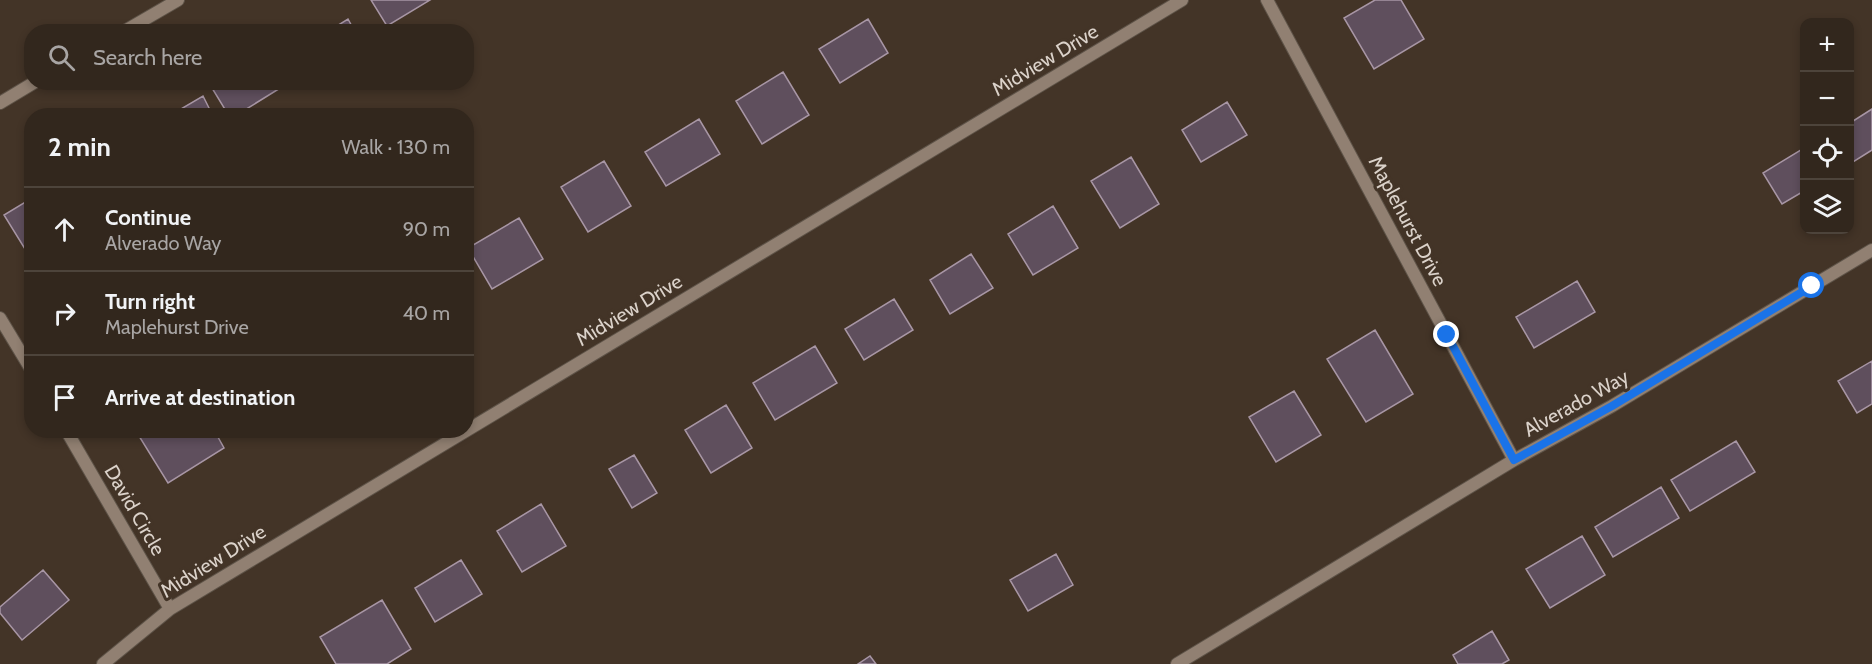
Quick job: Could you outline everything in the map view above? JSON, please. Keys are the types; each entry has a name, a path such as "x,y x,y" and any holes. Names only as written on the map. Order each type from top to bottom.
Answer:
{"street":[{"path":"137,24 178,0"},
{"name":"Midview Drive","path":"474,426 1182,0"},
{"name":"Maplehurst Drive","path":"1267,0 1514,460"},
{"path":"0,103 24,89"},
{"name":"Alverado Way","path":"1177,664 1514,460 1612,406 1872,250"},
{"path":"0,318 24,358"},
{"name":"David Circle","path":"71,438 170,609"},
{"name":"Midview Drive","path":"103,664 170,609 454,438"}],"building":[{"path":"371,0 430,0 390,24 386,24"},
{"path":"1375,0 1401,0 1424,39 1374,69 1344,18"},
{"path":"348,19 351,24 340,24"},
{"path":"868,19 888,53 840,83 819,49"},
{"path":"783,72 809,115 762,144 736,101"},
{"path":"213,90 277,90 248,108 224,108"},
{"path":"203,96 209,108 183,108"},
{"path":"1227,102 1247,135 1201,162 1182,130"},
{"path":"1872,109 1872,150 1854,161 1854,126 1854,120"},
{"path":"699,119 720,154 666,186 645,152"},
{"path":"1800,150 1800,193 1782,204 1763,173"},
{"path":"1131,157 1159,204 1120,228 1091,181"},
{"path":"604,161 631,206 588,232 561,187"},
{"path":"24,203 24,247 4,215"},
{"path":"1053,206 1078,248 1033,275 1008,234"},
{"path":"519,218 543,259 492,289 474,258 474,244"},
{"path":"971,254 993,288 950,314 930,280"},
{"path":"1577,281 1595,312 1534,348 1516,317"},
{"path":"894,299 913,330 864,360 845,329"},
{"path":"1375,330 1413,394 1366,422 1327,359"},
{"path":"815,346 837,383 775,420 753,383"},
{"path":"1872,361 1872,404 1857,413 1838,381"},
{"path":"1294,391 1321,435 1276,462 1249,417"},
{"path":"726,405 752,448 711,473 685,430"},
{"path":"140,438 218,438 224,448 168,483"},
{"path":"1736,441 1755,472 1690,511 1671,480"},
{"path":"634,455 657,493 632,508 609,469"},
{"path":"1661,487 1679,518 1613,557 1595,527"},
{"path":"541,504 566,546 522,572 497,531"},
{"path":"1582,536 1605,575 1550,608 1526,569"},
{"path":"1056,554 1073,585 1028,611 1010,580"},
{"path":"461,560 482,594 435,622 415,588"},
{"path":"43,570 69,600 22,640 0,613 0,607"},
{"path":"382,600 411,649 387,664 336,664 320,637"},
{"path":"1492,631 1509,660 1502,664 1458,664 1453,655"},
{"path":"870,656 876,664 858,664"}],"route":[{"path":"1447,335 1514,460 1612,406 1812,286"}]}
